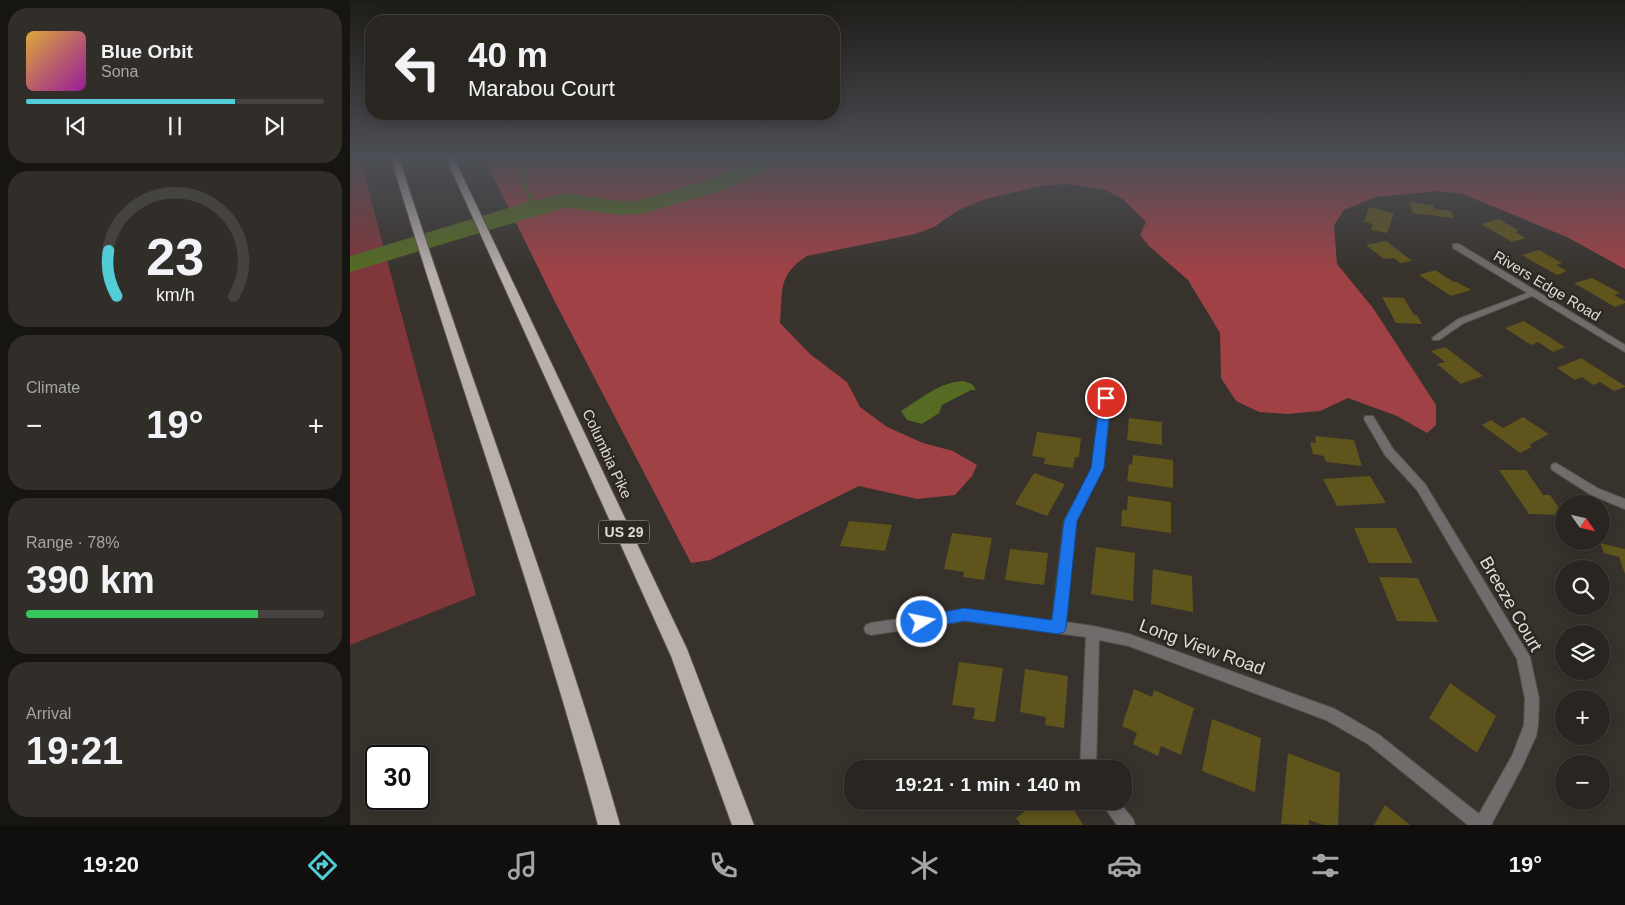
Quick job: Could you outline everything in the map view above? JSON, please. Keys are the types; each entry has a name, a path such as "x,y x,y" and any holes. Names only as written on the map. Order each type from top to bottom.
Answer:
{"highway":[{"path":"407,196 427,262 580,720 609,825"},
{"name":"Columbia Pike","path":"468,196 680,655 743,825"}],"street":[{"name":"Rivers Edge Road","path":"1456,246 1625,349"},
{"path":"1436,338 1461,321 1533,294"},
{"path":"1058,628 1070,521 1098,468 1106,398"},
{"name":"Breeze Court","path":"1369,419 1389,452 1421,487 1522,657 1532,688 1531,726 1522,750 1481,825"},
{"path":"1556,466 1595,492 1625,504"},
{"name":"Long View Road","path":"871,629 964,615 1093,632 1129,640 1330,714 1373,739 1481,825"},
{"path":"1088,760 1093,632"},
{"path":"1115,810 1127,825"}],"shaded area":[{"path":"350,196 370,196 476,595 350,645"},
{"path":"503,196 997,196 982,200 957,211 934,227 915,234 807,256 797,263 786,277 782,293 780,323 810,354 847,382 860,407 887,427 923,443 953,451 977,465 972,476 955,495 917,499 859,486 710,560 691,563 555,302"},
{"path":"1118,196 1380,196 1344,210 1334,225 1337,264 1373,308 1436,405 1436,425 1427,433 1397,416 1348,398 1320,411 1287,414 1259,412 1236,401 1221,378 1220,333 1188,280 1149,246 1140,235 1146,222 1123,199"},
{"path":"1469,196 1625,196 1625,269 1567,237"},
{"path":"963,381 972,384 976,390 971,390 942,405 939,413 922,424 907,420 901,411 938,388"}],"building":[{"path":"1409,202 1433,205 1435,209 1451,211 1454,218 1413,213"},
{"path":"1369,207 1394,213 1387,233 1371,230 1373,224 1364,222"},
{"path":"1499,219 1519,231 1515,232 1526,238 1512,242 1481,224"},
{"path":"1386,241 1412,261 1401,263 1394,258 1384,259 1366,245"},
{"path":"1539,250 1562,263 1556,265 1567,271 1557,275 1522,255"},
{"path":"1435,270 1471,290 1451,296 1419,275"},
{"path":"1592,278 1620,293 1614,295 1625,301 1625,303 1615,307 1574,283"},
{"path":"1382,297 1404,298 1422,324 1396,323"},
{"path":"1524,321 1565,347 1553,352 1538,342 1531,345 1505,328"},
{"path":"1445,347 1483,376 1461,384 1437,364 1445,362 1431,351"},
{"path":"1581,358 1625,387 1614,391 1600,382 1593,385 1582,377 1575,380 1557,368"},
{"path":"1523,417 1549,434 1529,445 1532,447 1520,453 1482,425 1491,420 1503,428"},
{"path":"1129,418 1162,422 1162,445 1127,440"},
{"path":"1037,432 1081,438 1079,457 1075,457 1073,468 1044,464 1045,458 1032,456"},
{"path":"1315,436 1354,440 1362,466 1326,462 1324,456 1313,454 1310,442 1316,443"},
{"path":"1133,455 1173,460 1173,488 1127,481 1129,464 1132,465"},
{"path":"1499,470 1526,470 1543,495 1550,495 1555,502 1555,515 1529,514"},
{"path":"1034,473 1065,484 1047,516 1015,504"},
{"path":"1370,476 1386,503 1337,506 1323,479"},
{"path":"1128,496 1171,502 1171,533 1121,526 1122,510 1127,510"},
{"path":"849,521 892,525 885,551 840,546"},
{"path":"1354,528 1396,528 1413,563 1369,563"},
{"path":"952,533 992,538 984,580 963,577 964,572 944,569"},
{"path":"1610,545 1625,549 1625,574 1619,557 1604,553 1603,550 1610,550"},
{"path":"1096,547 1135,553 1133,601 1091,594"},
{"path":"1010,549 1048,553 1044,585 1005,580"},
{"path":"1153,569 1192,576 1193,612 1151,604"},
{"path":"1379,577 1418,578 1438,622 1397,621"},
{"path":"959,662 1003,668 995,722 973,719 975,708 952,705"},
{"path":"1025,669 1068,676 1064,728 1045,725 1046,717 1020,712"},
{"path":"1450,683 1496,716 1477,753 1429,718"},
{"path":"1134,689 1152,697 1154,690 1194,708 1181,755 1161,746 1158,756 1133,744 1137,733 1122,726"},
{"path":"1212,719 1261,738 1255,792 1202,771"},
{"path":"1288,753 1340,773 1338,825 1323,825 1309,820 1309,825 1281,824"},
{"path":"1385,805 1410,825 1374,825"},
{"path":"1027,810 1074,810 1083,825 1021,825 1016,818"}],"waterway":[{"path":"530,196 536,207"},
{"path":"350,264 536,207 566,200 619,208 636,208 676,196"}],"route":[{"path":"922,622 964,615 1058,628 1070,521 1093,481 1098,468 1106,398"}]}
